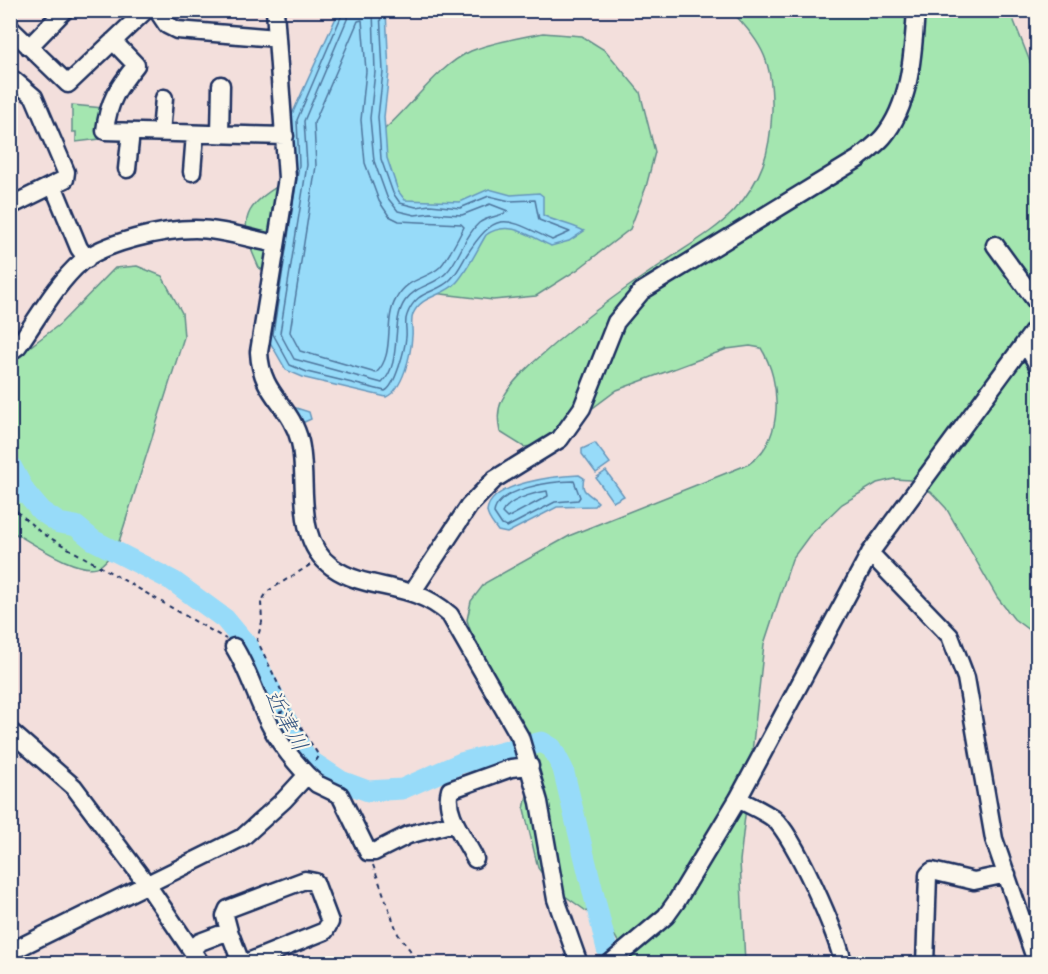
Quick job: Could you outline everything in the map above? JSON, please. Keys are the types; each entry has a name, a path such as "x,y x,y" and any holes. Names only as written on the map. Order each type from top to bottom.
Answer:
{"street":[{"path":"29,47 66,10"},
{"path":"10,28 68,84 146,10"},
{"path":"157,10 166,25 177,30 277,39"},
{"path":"275,10 287,178 259,352 260,368 264,382 294,424 299,439 303,456 306,519 310,537 323,558 332,567 350,576 413,591 434,601 450,615 520,736 530,766 556,899 579,963"},
{"path":"413,591 469,506 495,478 560,439 582,408 616,322 642,291 858,159 882,137 897,115 907,84 916,10"},
{"path":"113,41 136,65 115,90 107,111 105,131 285,136"},
{"path":"11,205 65,179 66,172 34,97 14,80"},
{"path":"220,134 221,85"},
{"path":"161,133 164,98"},
{"path":"128,169 131,132"},
{"path":"192,172 195,134"},
{"path":"53,185 79,248 87,259"},
{"path":"14,343 61,283 97,252 145,236 195,229 276,244"},
{"path":"995,245 1038,304"},
{"path":"611,962 666,916 676,902 738,799 870,553 1038,325"},
{"path":"1025,342 1038,366"},
{"path":"870,553 950,636 966,678 994,839 1037,963"},
{"path":"234,647 242,659 268,722 294,762 317,784 340,795 368,852 374,852 408,835 454,823"},
{"path":"10,731 74,787 197,956"},
{"path":"475,859 454,823 450,790 511,768 530,766"},
{"path":"18,963 10,953 146,883 243,837 270,814 307,775"},
{"path":"738,799 774,819 787,835 835,935 843,963"},
{"path":"925,963 928,875 932,871 975,881 1006,874"},
{"path":"304,880 315,882 330,922 325,931 248,962 240,960 229,931 225,916 228,909 304,880"},
{"path":"197,956 200,942 229,931"}],"path":[{"path":"10,505 40,532 204,624 234,647"},
{"path":"319,756 308,742 257,640 262,621 261,602 268,591 323,558"},
{"path":"368,852 398,934 410,950 415,963"}],"green space":[{"path":"731,11 1010,11 1038,82 1037,636 1014,619 997,597 946,508 931,492 910,480 894,479 877,483 842,504 809,536 792,559 764,644 740,861 745,963 631,963 610,928 551,886 538,868 524,809 527,795 536,781 538,762 475,646 467,620 471,601 485,583 571,535 749,464 769,441 776,410 773,377 761,348 750,346 727,349 617,390 543,445 524,447 500,432 499,424 502,400 515,381 532,363 600,307 717,226 734,211 752,187 767,152 772,111 771,80 759,45"},
{"path":"543,33 582,36 606,51 640,92 655,152 646,187 630,229 577,270 536,296 493,300 270,274 259,268 248,240 247,218 259,200 271,190 368,142 457,59 488,45"},
{"path":"72,105 103,108 100,139 76,142 76,132 72,132"},
{"path":"137,266 162,276 182,313 184,337 117,548 101,565 92,568 81,567 42,550 11,531 11,361 60,324 115,268"}],"water":[{"path":"339,11 386,11 389,72 384,117 387,158 398,191 405,200 460,202 489,189 511,195 539,193 543,196 543,215 584,231 569,241 551,246 511,229 494,230 486,235 457,282 446,291 427,299 417,307 412,317 411,344 405,371 397,387 386,397 305,378 286,370 266,335 294,164 290,119"},
{"path":"293,407 309,412 311,419 302,423"},
{"path":"595,443 610,463 596,473 582,454 582,449"},
{"path":"606,471 624,496 613,502 596,478"},
{"path":"579,475 584,478 584,490 598,502 594,506 557,507 507,533 498,531 488,516 487,511 491,501 512,487 541,479"}],"waterway":[{"name":"近津川","path":"10,464 25,492 41,511 59,523 76,526 93,540 173,581 225,619 249,648 306,758 341,781 368,791 402,789 461,763 542,742 552,748 563,769 607,949 618,964"}]}
